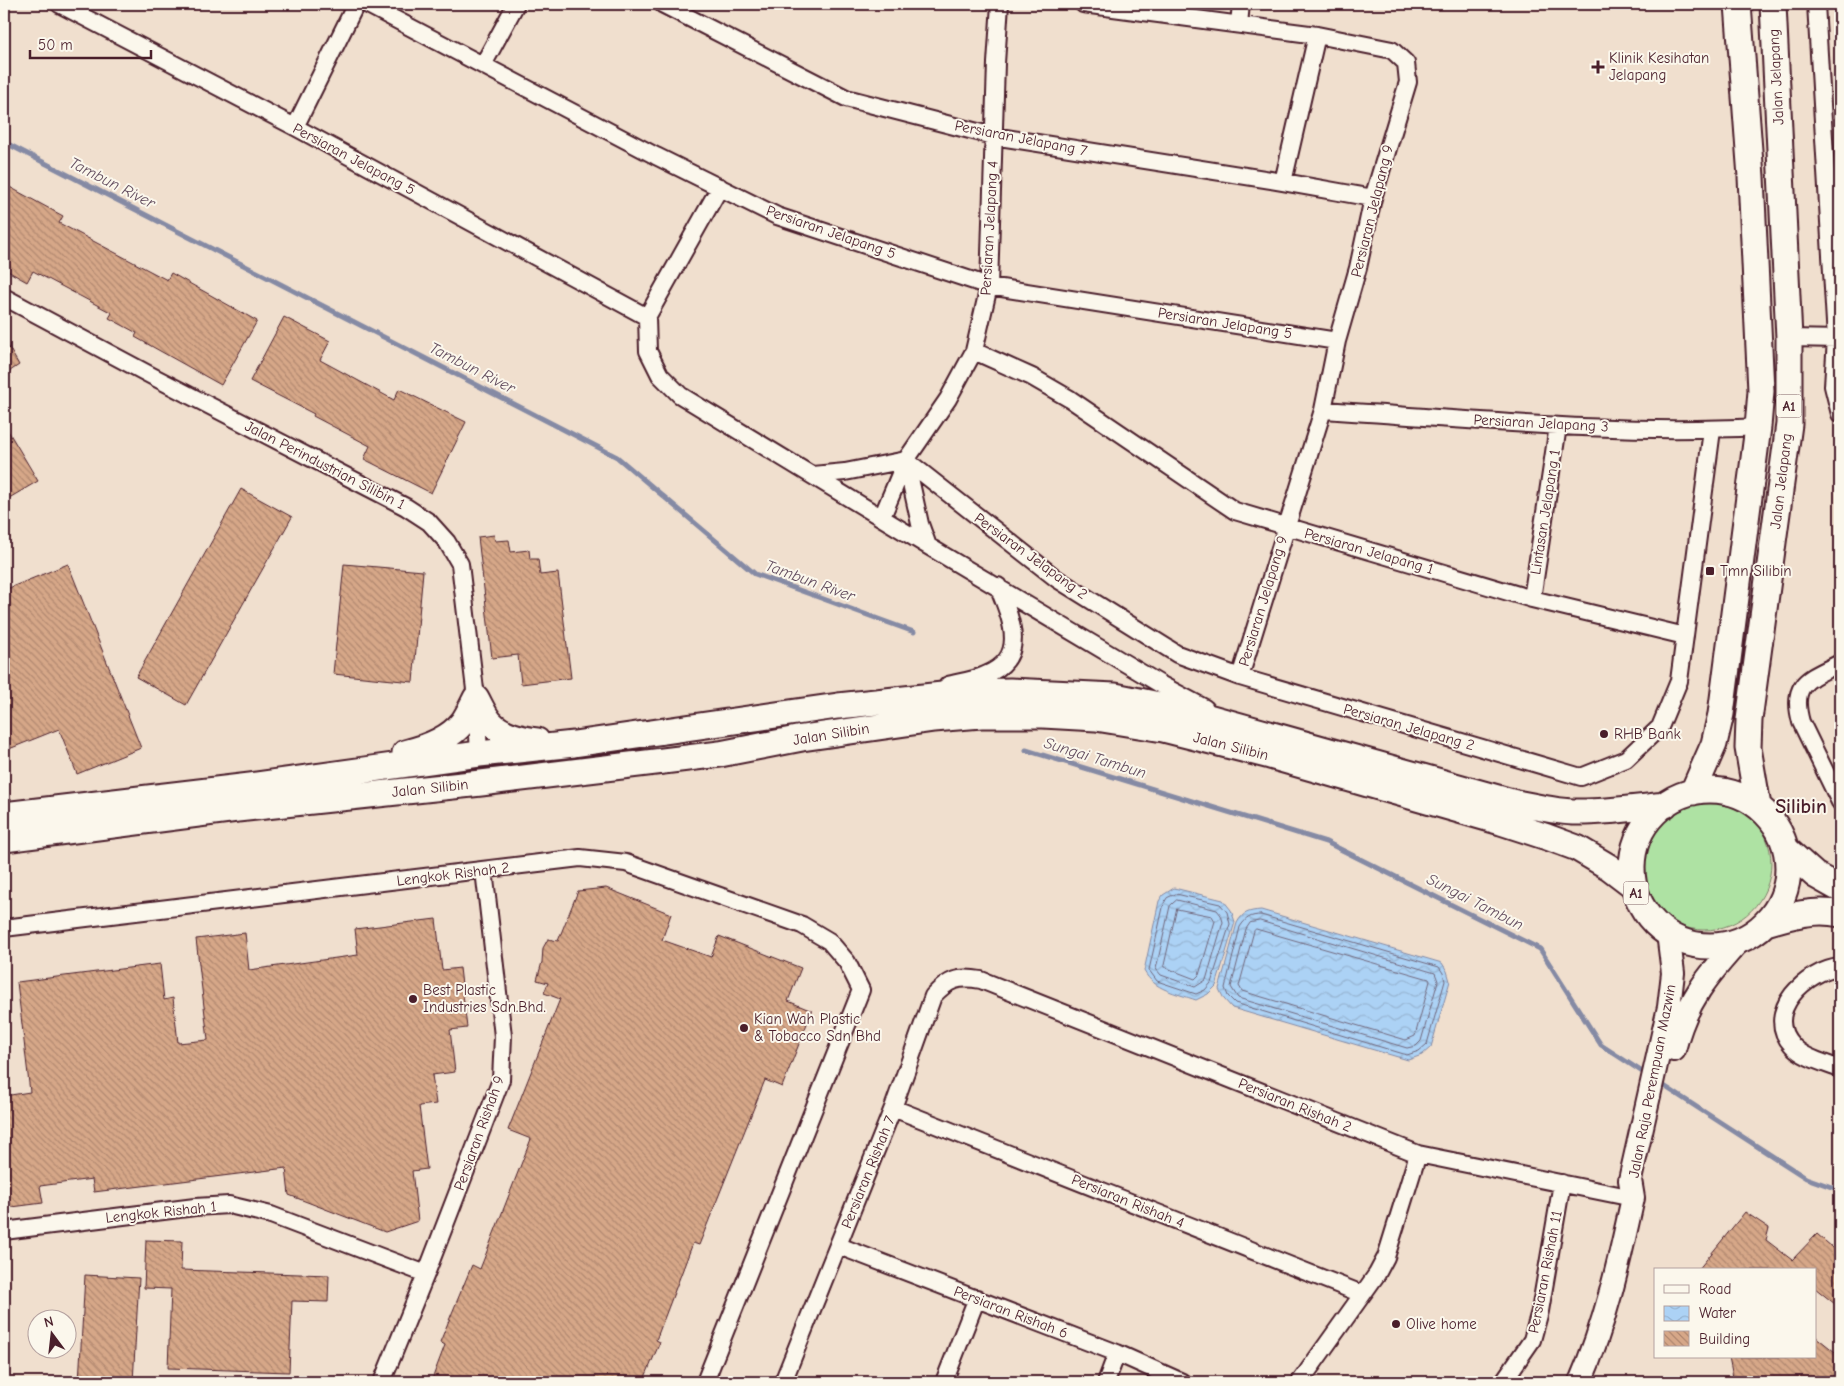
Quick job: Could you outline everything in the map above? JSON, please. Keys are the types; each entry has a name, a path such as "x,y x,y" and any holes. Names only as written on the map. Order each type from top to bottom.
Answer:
{"main road":[{"name":"Jalan Jelapang","path":"1693,792 1714,744 1721,714 1761,391 1751,177 1738,4"},
{"name":"Jalan Jelapang","path":"1758,806 1748,748 1750,720 1788,424 1789,338 1773,4"},
{"name":"Jalan Silibin","path":"4,815 323,776 479,754 574,744 838,706 923,696 1010,691 1115,696 1183,710 1538,808 1573,812 1665,805"},
{"path":"476,698 490,722 506,734 522,739 574,744"},
{"path":"323,776 435,744 450,735 463,722 476,698"},
{"name":"Jalan Silibin","path":"4,838 237,808 720,754 802,738 934,719 981,715 1043,715 1096,718 1163,729 1270,756 1547,837 1577,848 1609,867 1634,886"},
{"path":"338,798 386,785 462,774 472,767 479,754 486,765 499,769 591,757 655,762"},
{"name":"A1","path":"1710,790 1727,792 1758,806 1776,826 1786,850 1789,869 1786,889 1778,907 1766,923 1752,934 1718,945 1698,945 1686,942 1658,926 1646,913 1634,886 1632,868 1636,844 1648,822 1665,805 1693,792 1710,790"},
{"name":"A1","path":"1786,850 1815,875 1840,888"},
{"name":"A1","path":"1766,923 1786,916 1813,912 1840,914"},
{"name":"Jalan Raja Perempuan Mazwin","path":"1580,1382 1592,1356 1607,1311 1633,1198 1630,1180 1653,1108 1671,1031 1669,1007 1673,973 1668,933"},
{"name":"Jalan Raja Perempuan Mazwin","path":"1671,1031 1710,973 1741,939"}],"street":[{"name":"Persiaran Jelapang 5","path":"59,4 295,127 647,317"},
{"path":"295,127 356,4"},
{"name":"Persiaran Jelapang 5","path":"366,4 647,152 778,216 989,286 1337,341"},
{"path":"482,65 516,4"},
{"name":"Persiaran Jelapang 7","path":"662,4 846,98 993,136 1373,198"},
{"name":"Persiaran Jelapang 4","path":"882,517 906,460 948,399 974,351 989,286 993,136 1000,4"},
{"name":"Persiaran Jelapang 9","path":"1083,4 1160,8 1239,24 1317,35 1392,50 1406,63 1408,82 1373,198 1358,268 1337,341 1324,410 1240,677"},
{"path":"1239,24 1241,4"},
{"path":"1816,4 1838,339 1833,386 1840,414"},
{"path":"1283,182 1317,35"},
{"path":"647,317 720,187"},
{"name":"Jalan Perindustrian Silibin 1","path":"4,297 406,507 429,522 447,542 460,564 476,698 479,754"},
{"name":"Jalan Silibin","path":"647,317 648,351 660,375 680,395 1160,684 1232,722"},
{"path":"1789,338 1838,339"},
{"name":"Persiaran Jelapang 1","path":"974,351 1032,377 1070,399 1235,511 1532,599 1686,636"},
{"name":"Persiaran Jelapang 3","path":"1324,410 1558,426 1712,430 1758,427"},
{"name":"Lintasan Jelapang 1","path":"1532,599 1558,426"},
{"name":"Persiaran Jelapang 2","path":"906,460 1057,579 1177,654 1240,677 1581,777 1626,760 1660,727 1679,681 1712,430"},
{"path":"813,475 845,472 906,460 920,524 928,546"},
{"path":"923,696 941,687 986,675 1005,663 1013,649 1013,632 1009,614 998,586"},
{"path":"1840,662 1811,678 1801,687 1797,696 1801,722 1840,802"},
{"name":"Lengkok Rishah 2","path":"4,928 580,858 626,863 802,925 829,941 847,962 861,990 705,1382"},
{"name":"Persiaran Rishah 9","path":"382,1382 501,1080 503,1036 484,870"},
{"path":"1840,967 1830,968 1808,978 1791,996 1782,1015 1784,1032 1792,1046 1807,1056 1840,1069"},
{"name":"Persiaran Rishah 7","path":"783,1382 893,1108 933,996 943,985 967,977"},
{"name":"Persiaran Rishah 2","path":"967,977 990,984 1418,1154 1633,1198"},
{"name":"Persiaran Rishah 4","path":"893,1108 1362,1294"},
{"path":"1300,1382 1377,1274 1386,1257 1418,1154"},
{"name":"Persiaran Rishah 11","path":"1503,1382 1532,1340 1540,1311 1562,1183"},
{"name":"Lengkok Rishah 1","path":"4,1231 186,1208 229,1205 271,1215 426,1274"},
{"name":"Persiaran Rishah 6","path":"839,1246 1117,1353 1182,1382"},
{"path":"944,1382 977,1298"},
{"path":"1106,1382 1117,1353"}],"green space":[{"path":"1704,796 1729,802 1751,816 1765,838 1771,863 1765,888 1751,910 1729,924 1704,930 1679,924 1657,910 1643,888 1637,863 1643,838 1657,816 1679,802"}],"water":[{"path":"1174,888 1223,900 1231,910 1235,922 1216,986 1208,994 1196,1000 1160,987 1144,971 1159,901 1163,895"},
{"path":"1261,910 1442,963 1450,981 1431,1047 1422,1055 1408,1060 1232,1008 1224,999 1219,989 1237,923 1247,913"}],"building":[{"path":"4,184 63,216 59,223 167,280 171,273 257,321 221,385 135,337 137,333 109,318 112,313 33,271 27,282 4,269"},
{"path":"284,317 330,341 320,360 394,400 399,389 466,422 431,493 364,459 370,446 250,381"},
{"path":"4,339 19,365 4,375"},
{"path":"4,424 38,481 4,501"},
{"path":"241,489 292,517 186,705 136,677"},
{"path":"494,535 495,541 509,540 511,552 529,550 530,559 538,559 540,575 558,573 571,678 521,684 518,655 492,658 478,537"},
{"path":"68,564 141,748 77,774 59,729 4,751 4,590"},
{"path":"344,564 423,571 413,682 333,674"},
{"path":"606,888 671,914 662,940 711,957 719,936 801,968 788,1001 812,1011 782,1087 765,1080 699,1245 693,1243 656,1340 660,1342 643,1382 431,1382 445,1345 440,1342 472,1265 480,1269 531,1139 508,1130 560,999 544,993 548,983 537,980 542,962 543,948 548,939 558,941 578,891"},
{"path":"436,919 442,970 460,968 467,1028 450,1030 455,1072 432,1075 436,1104 419,1106 427,1169 412,1171 418,1221 385,1232 289,1195 286,1168 94,1192 92,1179 40,1186 43,1203 4,1208 4,1096 30,1092 17,982 160,964 164,1000 173,998 178,1043 208,1040 196,939 245,933 249,970 358,955 355,929"},
{"path":"1745,1212 1769,1228 1766,1240 1792,1260 1817,1234 1840,1254 1840,1308 1816,1289 1816,1268 1700,1268"},
{"path":"146,1240 182,1241 181,1270 329,1275 328,1302 292,1301 289,1372 168,1368 171,1289 144,1288"},
{"path":"85,1275 139,1278 133,1382 79,1382"},
{"path":"1816,1337 1840,1356 1840,1382 1734,1382 1729,1358 1816,1358"}],"waterway":[{"name":"Tambun River","path":"4,142 617,457 755,574 914,632"},
{"name":"Sungai Tambun","path":"1026,750 1326,842 1540,949 1601,1045 1647,1075"},
{"name":"Sungai Tambun","path":"1658,1082 1806,1178 1840,1190"}],"place":[{"name":"Klinik Kesihatan Jelapang","path":"1598,67"},
{"name":"Tmn Silibin","path":"1710,571"},
{"name":"RHB Bank","path":"1604,734"},
{"name":"Best Plastic Industries Sdn.Bhd.","path":"413,999"},
{"name":"Kian Wah Plastic & Tobacco Sdn Bhd","path":"744,1028"},
{"name":"Olive home","path":"1396,1324"}],"district":[{"name":"Silibin","path":"1801,806"}]}
